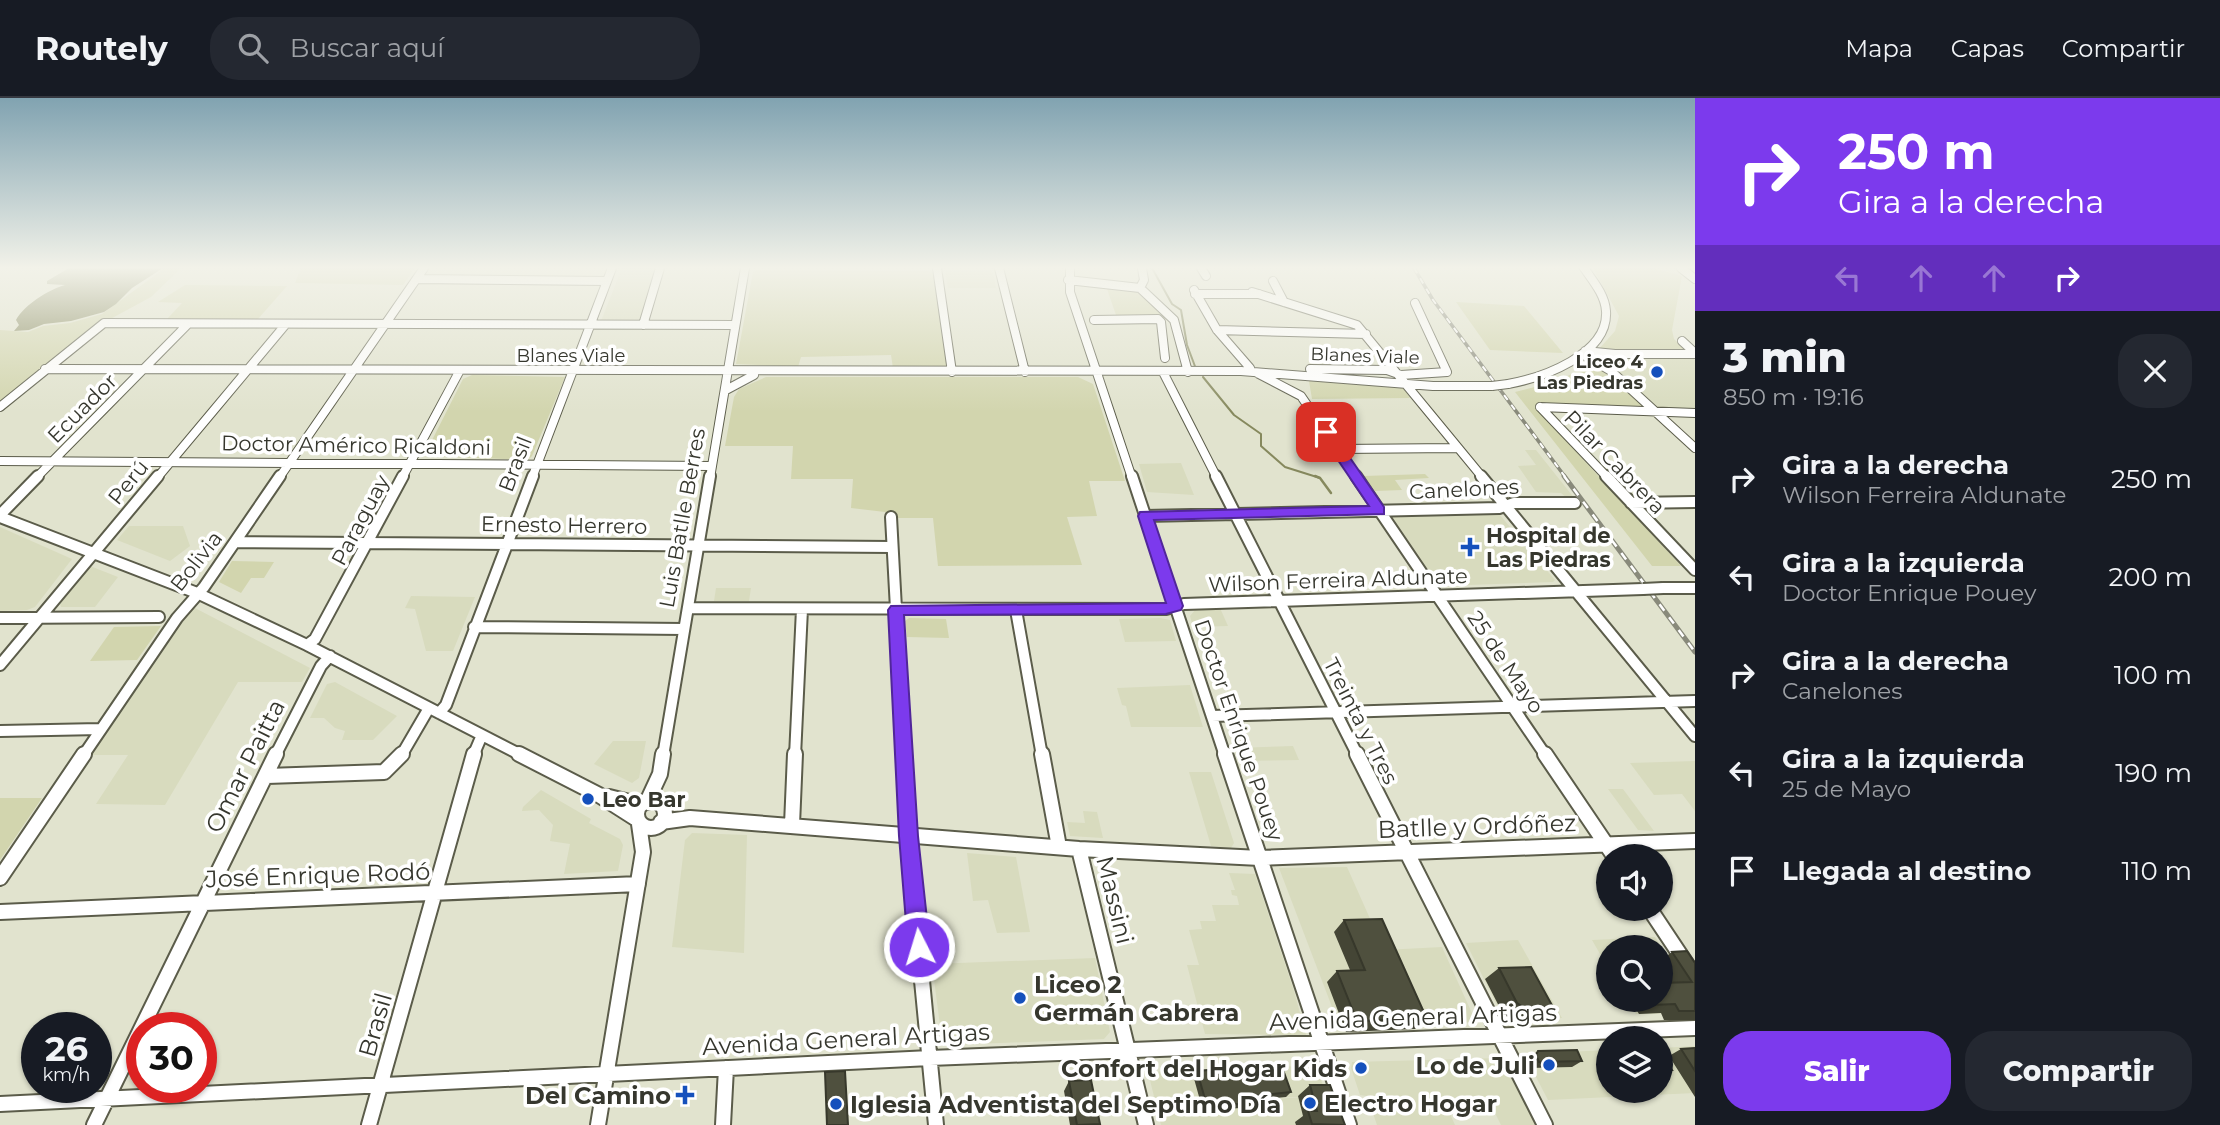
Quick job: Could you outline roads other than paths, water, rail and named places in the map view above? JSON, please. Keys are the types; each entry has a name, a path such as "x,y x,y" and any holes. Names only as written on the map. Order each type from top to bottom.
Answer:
{"street":[{"name":"Bolivia","path":"0,878 177,618 235,542 391,316"},
{"name":"Brasil","path":"267,776 384,772 399,760 418,719 446,705 594,316"},
{"path":"643,326 646,316"},
{"name":"Luis Batlle Berres","path":"662,816 660,774 737,316"},
{"path":"944,316 952,372"},
{"path":"1011,316 1025,372"},
{"name":"Doctor Enrique Pouey","path":"1080,316 1349,1125"},
{"path":"1170,316 1174,320 1187,370"},
{"name":"25 de Mayo","path":"1209,316 1217,330 1251,370 1301,396 1606,844"},
{"path":"1328,316 1357,325 1366,334 1695,736"},
{"name":"Blanes Viale","path":"45,369 1098,373 1387,370 1403,379 1447,372 1434,351 1420,316"},
{"path":"1251,370 1296,375 1403,379 1457,387 1508,384 1544,376 1567,366 1584,352 1603,328 1607,316"},
{"path":"1094,320 1158,320 1161,322 1165,358"},
{"path":"0,407 104,323 735,325"},
{"name":"Ecuador","path":"0,516 188,324"},
{"name":"Perú","path":"0,665 286,324"},
{"path":"1217,330 1366,334"},
{"path":"1682,341 1695,353"},
{"path":"1584,352 1695,353"},
{"path":"1584,352 1611,371 1695,447"},
{"path":"726,390 738,381 767,371"},
{"name":"Paraguay","path":"307,645 315,639 459,372"},
{"name":"Treinta y Tres","path":"1163,372 1545,1125"},
{"path":"1296,375 1301,396"},
{"name":"Pilar Cabrera","path":"1655,411 1540,407 1695,570"},
{"path":"1655,411 1695,412"},
{"path":"1338,449 1457,448"},
{"name":"Doctor Américo Ricaldoni","path":"0,461 711,466"},
{"path":"1631,503 1695,502"},
{"name":"Canelones","path":"1145,516 1499,508 1514,503 1575,503"},
{"path":"0,516 197,593 330,656 599,795 637,821 643,852"},
{"path":"891,517 908,836 936,1125"},
{"name":"Ernesto Herrero","path":"235,542 892,547"},
{"name":"Wilson Ferreira Aldunate","path":"688,608 1016,610 1695,588"},
{"path":"792,825 802,609"},
{"path":"1016,610 1059,847"},
{"path":"0,618 159,617"},
{"path":"474,627 684,629"},
{"name":"Omar Paitta","path":"112,1087 202,901 321,666 330,656"},
{"path":"1212,716 1695,701"},
{"path":"0,731 100,729"},
{"name":"Brasil","path":"369,1125 437,893 476,747 482,735"},
{"name":"Luis Batlle Berres","path":"637,821 660,774"},
{"path":"599,795 644,803 662,816"},
{"path":"637,821 662,816"},
{"path":"598,1125 643,852 662,816"},
{"name":"Batlle y Ordóñez","path":"662,816 1079,849 1260,858 1408,851 1596,850"},
{"name":"Batlle y Ordóñez","path":"1667,844 1695,841"},
{"name":"Massini","path":"1079,849 1146,1125"},
{"name":"José Enrique Rodó","path":"0,912 202,901 638,884"},
{"path":"1658,921 1695,977"},
{"name":"Avenida General Artigas","path":"112,1099 930,1058 1695,1028"},
{"path":"723,1125 726,1068"},
{"name":"Avenida General Artigas","path":"0,1104 21,1103"},
{"name":"Omar Paitta","path":"94,1125 104,1103"}],"waterway":[{"path":"1182,316 1187,345 1196,369"},
{"path":"1203,377 1234,415 1261,434 1261,446 1285,467 1320,478"},
{"path":"1315,476 1320,478"},
{"path":"1320,478 1331,493"}],"railway":[{"path":"1445,316 1566,478"},
{"path":"1564,476 1695,652"}],"place":[{"name":"Liceo 4 Las Piedras","path":"1657,372"},
{"name":"Hospital de Las Piedras","path":"1470,547"},
{"name":"Leo Bar","path":"588,799"},
{"name":"Liceo 2 Germán Cabrera","path":"1020,998"},
{"name":"Lo de Juli","path":"1549,1065"},
{"name":"Confort del Hogar Kids","path":"1361,1068"},
{"name":"Del Camino","path":"685,1095"},
{"name":"Electro Hogar","path":"1310,1103"},
{"name":"Iglesia Adventista del Septimo Día","path":"836,1104"}]}
